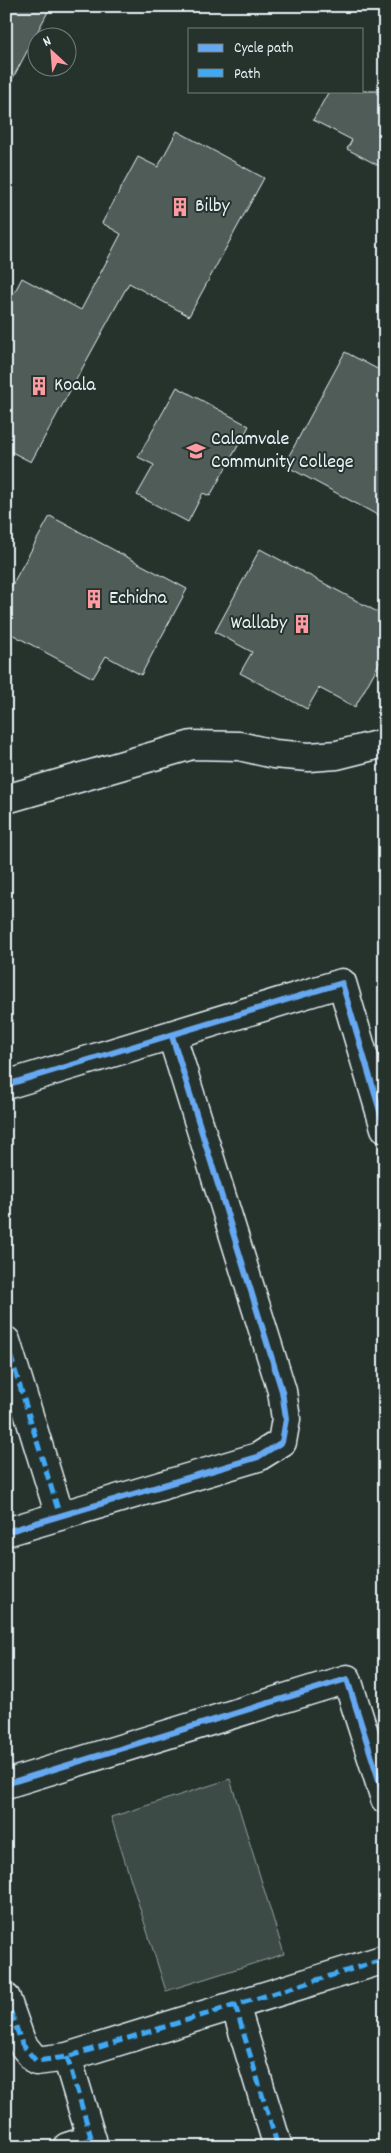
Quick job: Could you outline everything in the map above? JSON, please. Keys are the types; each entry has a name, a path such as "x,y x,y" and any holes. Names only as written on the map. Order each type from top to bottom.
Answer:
{"street":[{"path":"6,799 192,745 239,746 274,754 309,757 337,755 385,743"},
{"path":"6,1085 342,983 385,1128"},
{"path":"6,1532 258,1457 282,1442 286,1419 282,1391 172,1036"},
{"path":"6,1341 60,1516"},
{"path":"6,1784 347,1679 381,1771 385,1798"},
{"path":"6,1998 22,2044 36,2061 67,2057 385,1959"},
{"path":"235,2005 278,2147"},
{"path":"67,2057 84,2144"}],"shaded area":[{"path":"230,1779 284,1954 166,1991 111,1817"}],"building":[{"path":"6,6 51,6 39,28 28,28 28,49 6,91"},
{"path":"385,91 385,169 347,149 352,140 313,120 328,92"},
{"path":"177,131 264,178 189,316 129,283 31,462 6,449 6,308 22,278 81,310 121,234 102,223 138,157 158,167"},
{"path":"345,352 385,373 385,519 284,465"},
{"path":"177,387 249,426 210,496 203,493 188,522 137,495 154,465 138,457"},
{"name":"Echidna","path":"50,516 187,589 141,675 106,656 93,678 6,631 6,596"},
{"name":"Wallaby","path":"260,549 385,616 385,653 355,707 319,688 307,709 240,673 252,652 215,632"}],"marked path":[{"path":"6,1341 60,1516"},
{"path":"6,1998 22,2044 36,2061 67,2057 385,1959"},
{"path":"235,2005 278,2147"},
{"path":"67,2057 94,2147"},
{"path":"67,2147 92,2139"}],"cycle path":[{"path":"6,1085 342,983 385,1128"},
{"path":"6,1532 258,1457 282,1442 286,1419 282,1391 172,1036"},
{"path":"6,1784 347,1679 385,1799"}],"place":[{"name":"Bilby","path":"180,207"},
{"name":"Koala","path":"39,386"},
{"name":"Calamvale Community College","path":"196,451"},
{"name":"Echidna","path":"94,599"},
{"name":"Wallaby","path":"302,624"}]}
